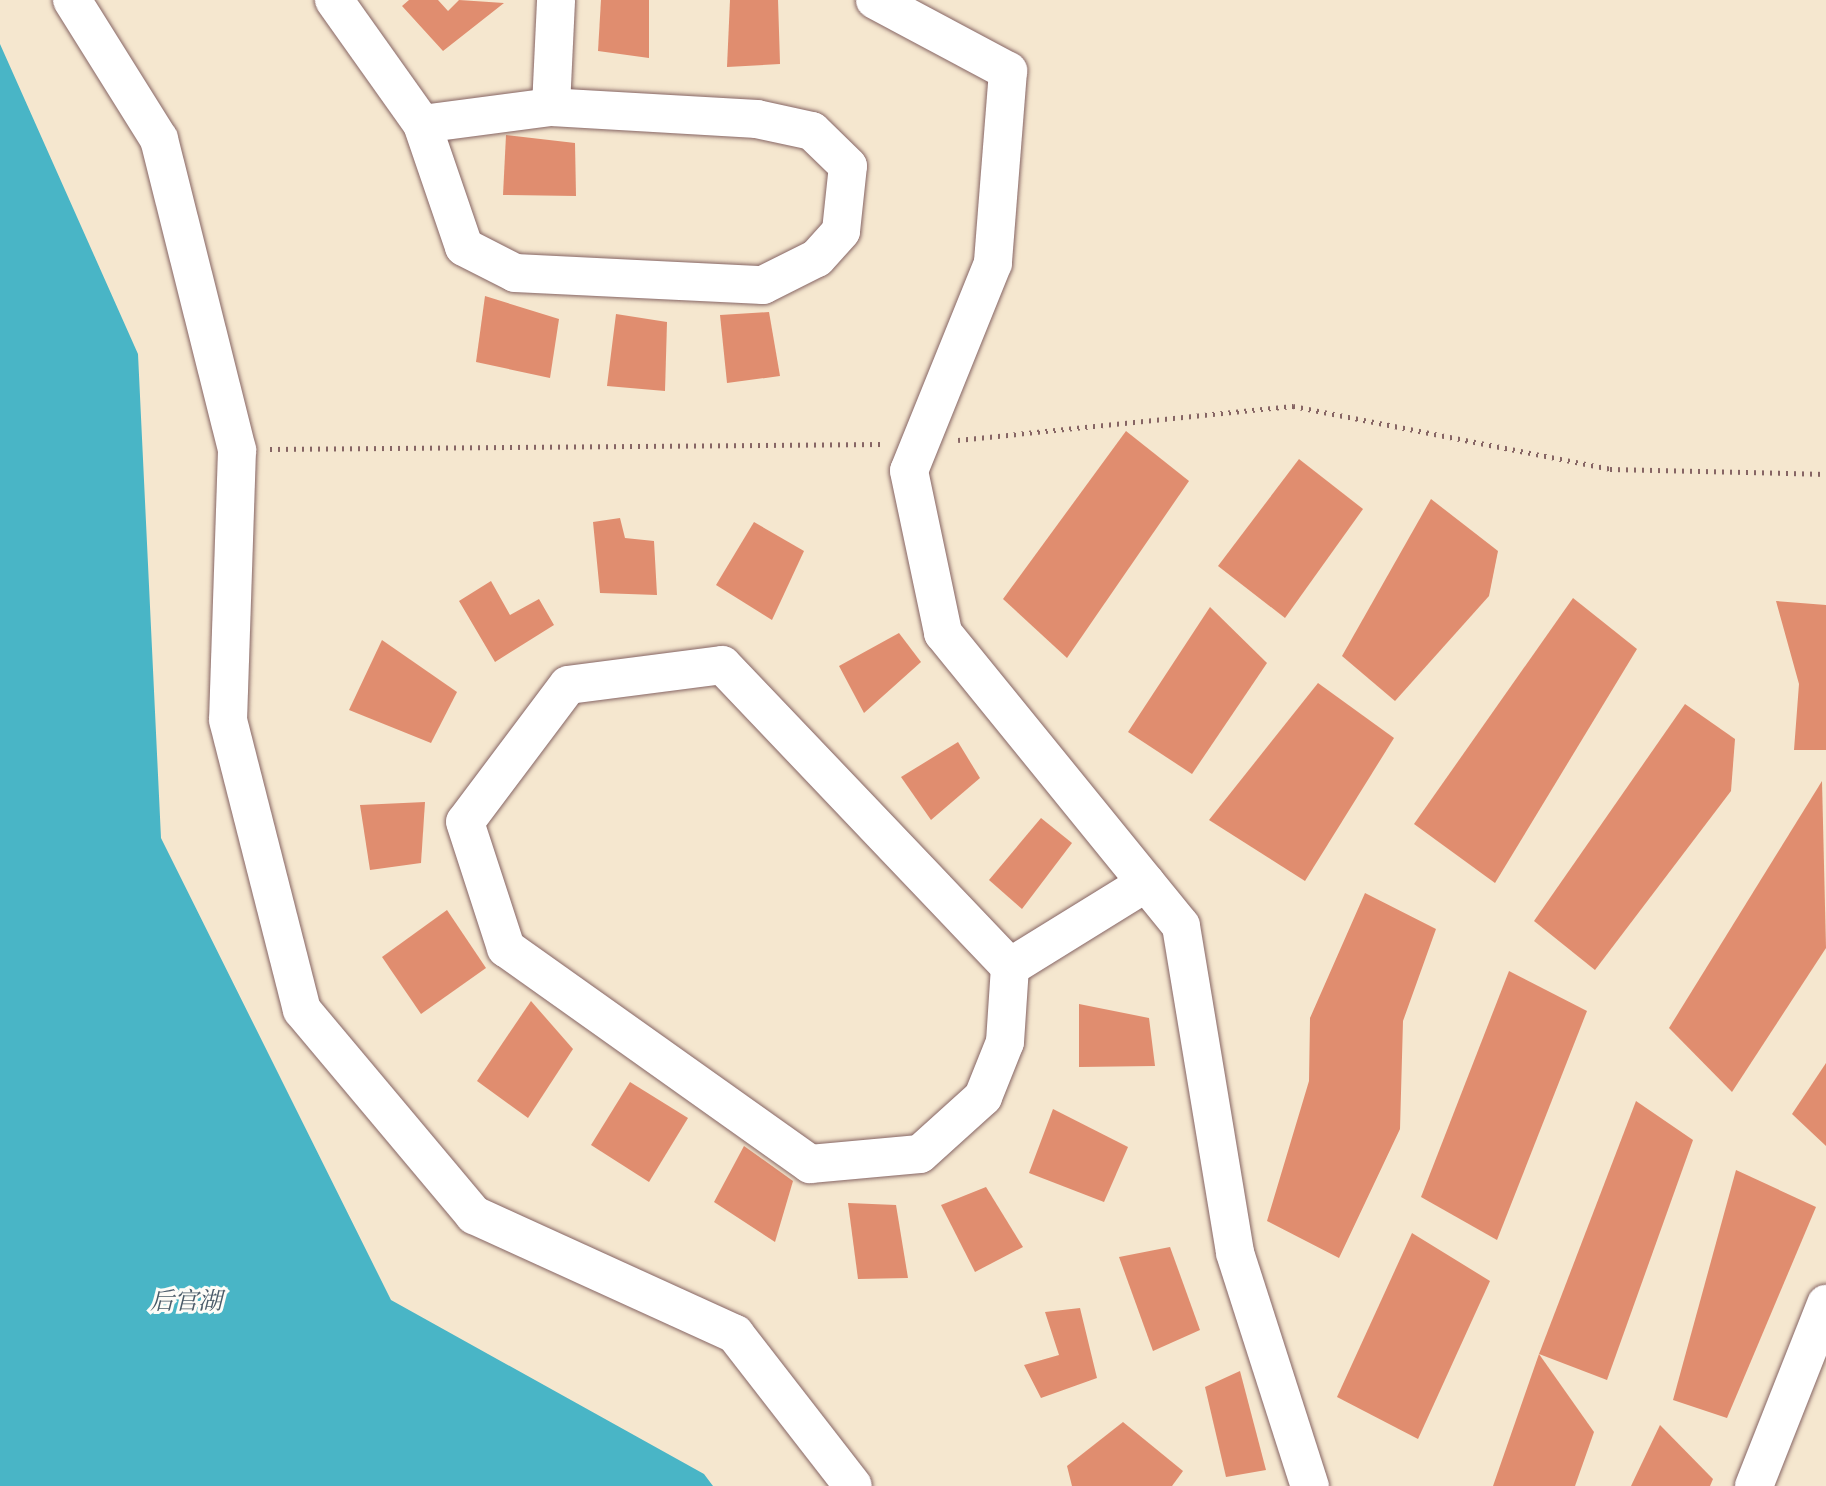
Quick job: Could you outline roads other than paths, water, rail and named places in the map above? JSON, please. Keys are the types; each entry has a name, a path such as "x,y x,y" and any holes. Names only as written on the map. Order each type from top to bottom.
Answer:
{"street":[{"path":"72,0 159,139 237,450 228,720 302,1010 474,1215 735,1334 853,1486"},
{"path":"334,0 422,124 464,247 515,273 763,285 817,258 841,231 848,166 812,131 757,119 551,107 422,124"},
{"path":"551,107 556,0"},
{"path":"875,0 1008,71 993,263 909,471 943,633 1181,926 1235,1253 1310,1486"},
{"path":"722,665 1010,967 1005,1042 983,1097 920,1154 810,1164 506,948 465,822 568,685 722,665"},
{"path":"1010,967 1146,883"},
{"path":"1754,1486 1826,1304"}],"water":[{"name":"后官湖","path":"0,44 138,354 161,838 391,1300 704,1474 713,1486 0,1486"}]}
